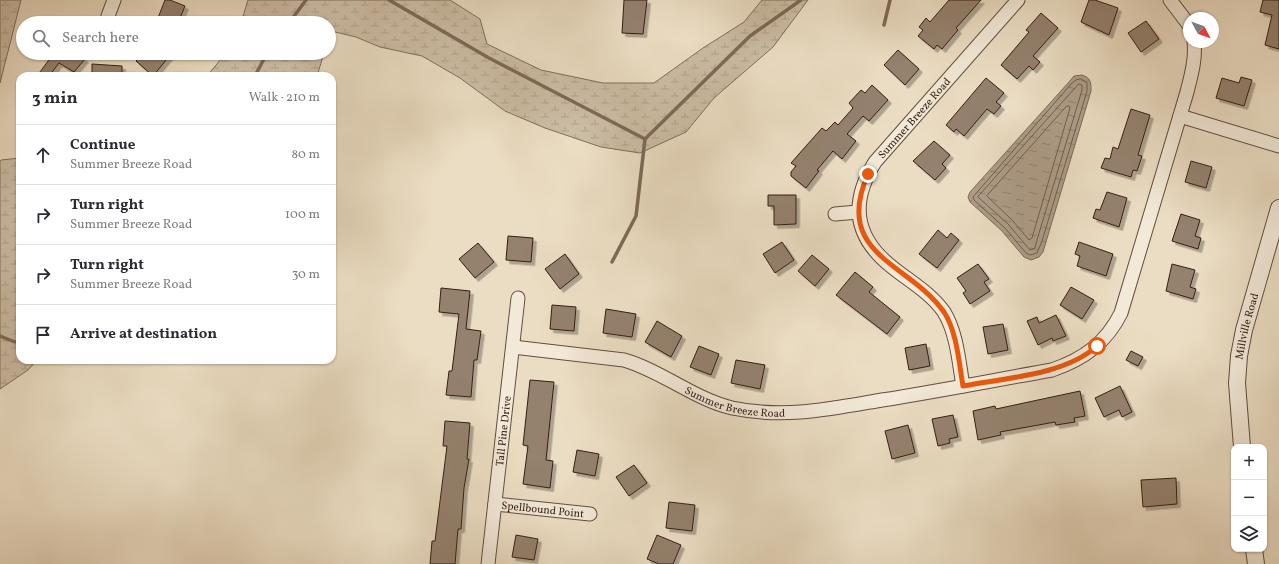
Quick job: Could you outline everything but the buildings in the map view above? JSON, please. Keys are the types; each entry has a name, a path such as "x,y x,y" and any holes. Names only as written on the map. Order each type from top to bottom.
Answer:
{"street":[{"path":"108,16 114,0"},
{"name":"Summer Breeze Road","path":"963,386 951,326 945,314 929,295 891,266 873,248 864,235 858,212 862,188 875,162 1018,0"},
{"path":"1170,0 1183,17"},
{"name":"Summer Breeze Road","path":"513,347 624,360 639,364 712,401 730,407 757,412 785,414 817,411 1052,370 1078,360 1103,340 1114,327 1128,292 1180,116 1193,67 1195,48"},
{"path":"1180,116 1279,146"},
{"name":"Millville Road","path":"1242,444 1237,383 1239,356 1244,330 1279,208"},
{"path":"835,214 858,212"},
{"name":"Tall Pine Drive","path":"488,564 518,298"},
{"name":"Spellbound Point","path":"495,504 590,514"},
{"path":"1254,552 1256,564"}],"green space":[{"path":"0,0 21,0 16,16 0,83"},
{"path":"248,0 450,0 480,19 487,44 541,70 603,83 654,83 703,48 744,22 762,0 808,0 773,47 714,98 686,132 640,153 601,147 545,128 505,111 460,78 422,56 380,47 356,37 336,32 336,16 243,16"},
{"path":"220,60 322,60 318,72 210,72"},
{"path":"16,158 16,364 33,364 28,370 0,389 0,162 1,160"}],"water":[{"path":"1082,75 1090,81 1091,91 1043,252 1039,257 1031,260 1024,257 1002,231 970,202 968,197 970,192 1074,76"}],"waterway":[{"path":"294,16 306,0"},
{"path":"389,0 489,58 645,139"},
{"path":"612,262 636,216 645,139 750,36 801,0"},
{"path":"884,25 890,0"},
{"path":"257,72 263,60"},
{"path":"0,336 16,342"}],"route":[{"path":"868,174 862,188 858,204 858,212 864,235 882,259 929,295 945,314 951,326 954,338 963,386 1052,370 1078,360 1097,346"}]}
